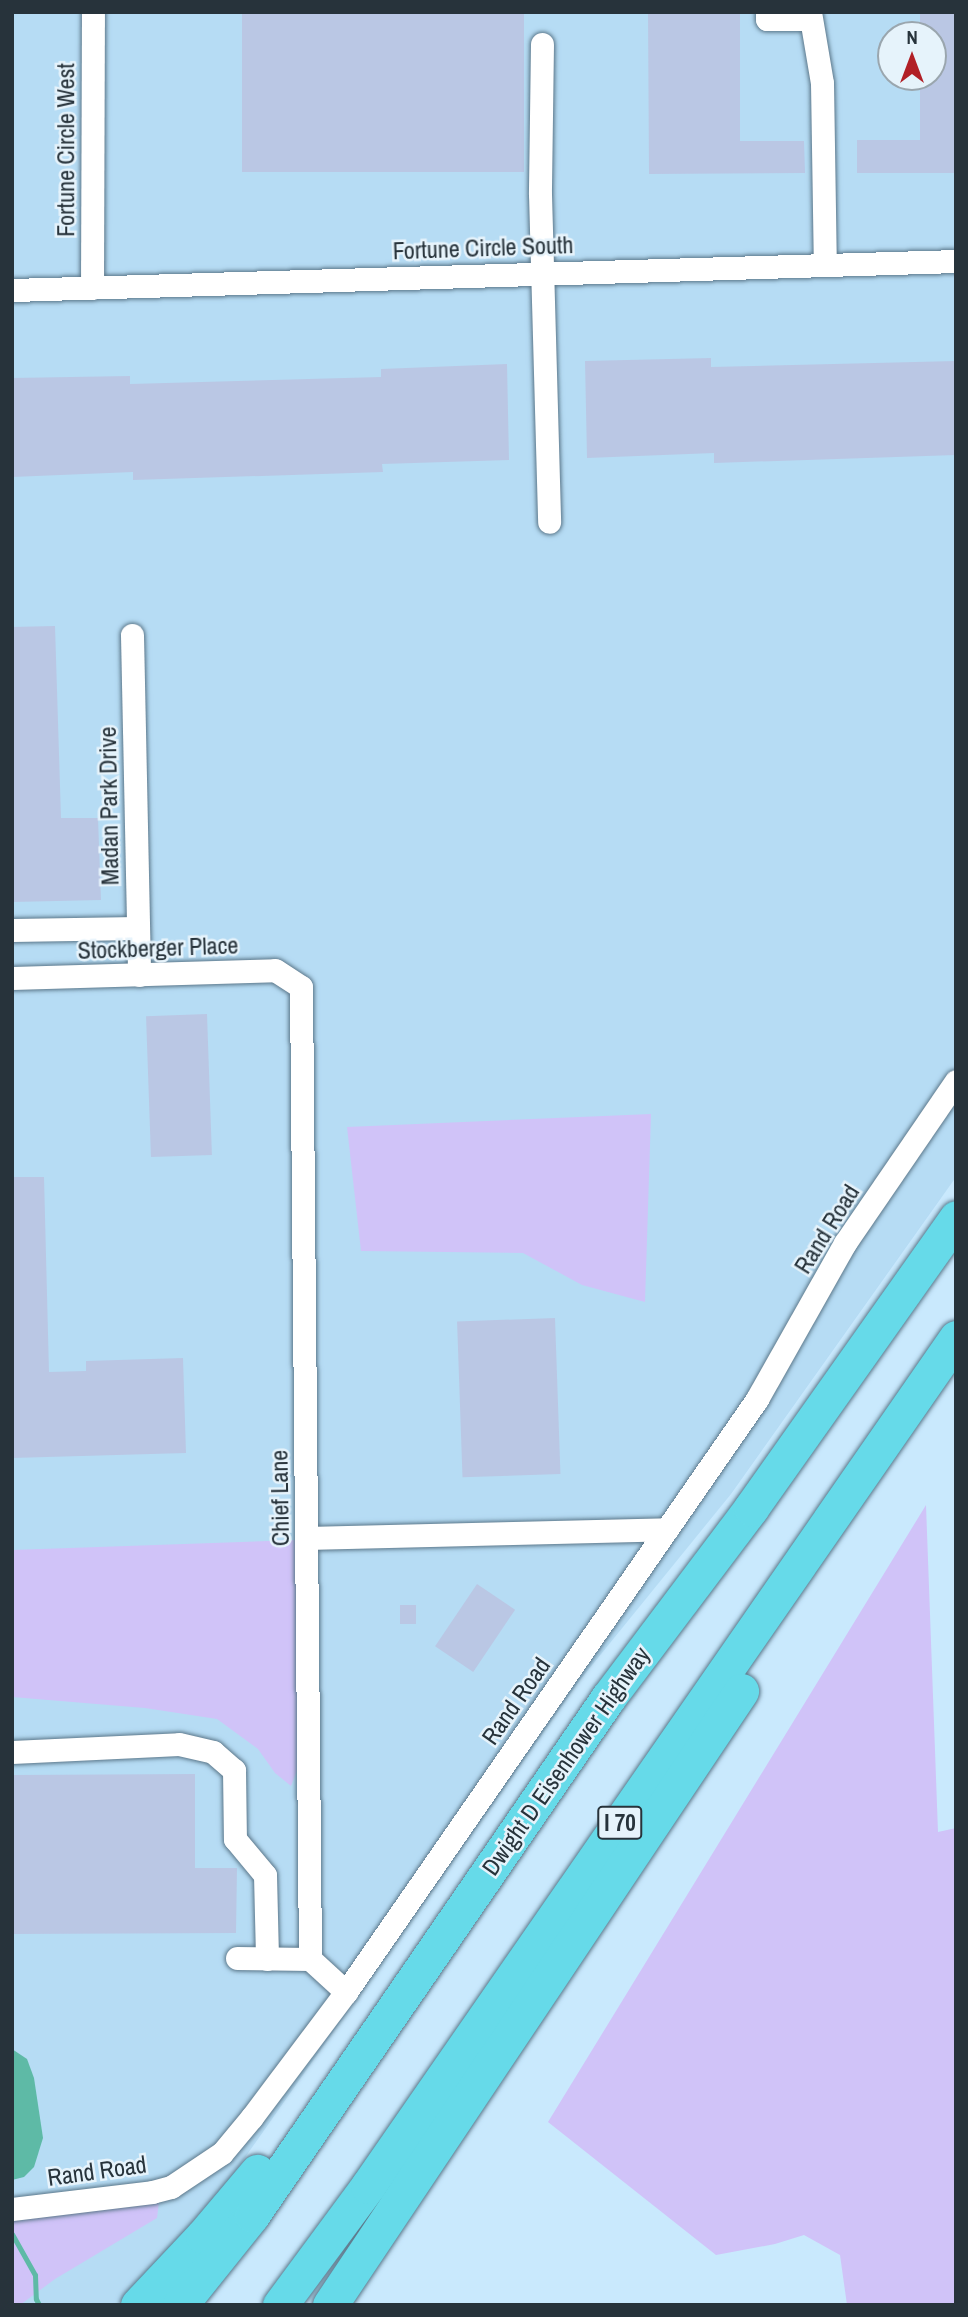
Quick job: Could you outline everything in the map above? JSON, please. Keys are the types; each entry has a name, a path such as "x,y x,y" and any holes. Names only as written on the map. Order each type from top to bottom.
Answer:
{"highway":[{"name":"Dwight D Eisenhower Highway","path":"180,2305 252,2215 608,1698 751,1508 956,1218"},
{"name":"I 70","path":"280,2305 368,2186 956,1338"},
{"path":"330,2305 843,1537 956,1348"},
{"path":"138,2305 203,2236 396,2003"}],"street":[{"name":"Fortune Circle West","path":"92,288 93,12"},
{"path":"766,12 766,19 810,15 822,83 825,264"},
{"path":"542,44 540,194 549,522"},
{"name":"Fortune Circle South","path":"13,290 956,261"},
{"name":"Madan Park Drive","path":"132,635 139,975"},
{"path":"12,930 137,928"},
{"name":"Stockberger Place","path":"12,978 275,970 301,987"},
{"name":"Chief Lane","path":"301,987 310,1959"},
{"name":"Rand Road","path":"12,2209 152,2192 178,2183 222,2153 253,2118 346,1992 757,1399 845,1243 956,1081"},
{"path":"307,1538 667,1529"},
{"path":"12,1752 180,1744 213,1752 234,1770 235,1839 265,1875 267,1959"},
{"path":"237,1958 310,1959 346,1992"}],"shaded area":[{"path":"12,12 956,12 956,1177 731,1494 580,1680 232,2176 136,2287 116,2305 12,2305"},
{"path":"651,1114 645,1302 582,1285 523,1253 361,1251 347,1127"},
{"path":"926,1505 938,1832 956,1828 956,2305 847,2305 840,2255 804,2235 775,2244 716,2255 548,2122"},
{"path":"297,1540 299,1765 291,1786 275,1773 258,1749 217,1719 145,1708 12,1697 12,1550"},
{"path":"12,2049 27,2059 34,2078 43,2138 34,2167 24,2177 12,2180"},
{"path":"159,2202 157,2218 55,2279 20,2305 12,2303 12,2215"}],"building":[{"path":"242,12 524,12 524,172 242,172"},
{"path":"648,12 740,12 740,141 804,141 805,173 649,174"},
{"path":"920,12 956,12 956,173 857,173 857,140 920,140 920,91 947,91 947,21 920,21"},
{"path":"711,358 711,367 956,361 956,455 714,463 714,453 587,458 585,361"},
{"path":"507,364 509,460 382,464 383,472 133,480 133,472 12,477 12,378 130,376 130,384 381,377 381,369"},
{"path":"55,626 61,818 98,818 101,900 12,902 12,627"},
{"path":"207,1014 212,1155 151,1157 146,1016"},
{"path":"12,1177 44,1177 49,1372 86,1371 86,1361 183,1358 186,1453 12,1458"},
{"path":"555,1318 560,1474 463,1477 457,1321"},
{"path":"477,1584 515,1610 473,1672 435,1646"},
{"path":"400,1605 416,1605 416,1624 400,1624"},
{"path":"195,1774 195,1868 237,1868 236,1933 12,1934 12,1775"}],"waterway":[{"path":"12,2234 35,2275 36,2299 39,2305"}]}
